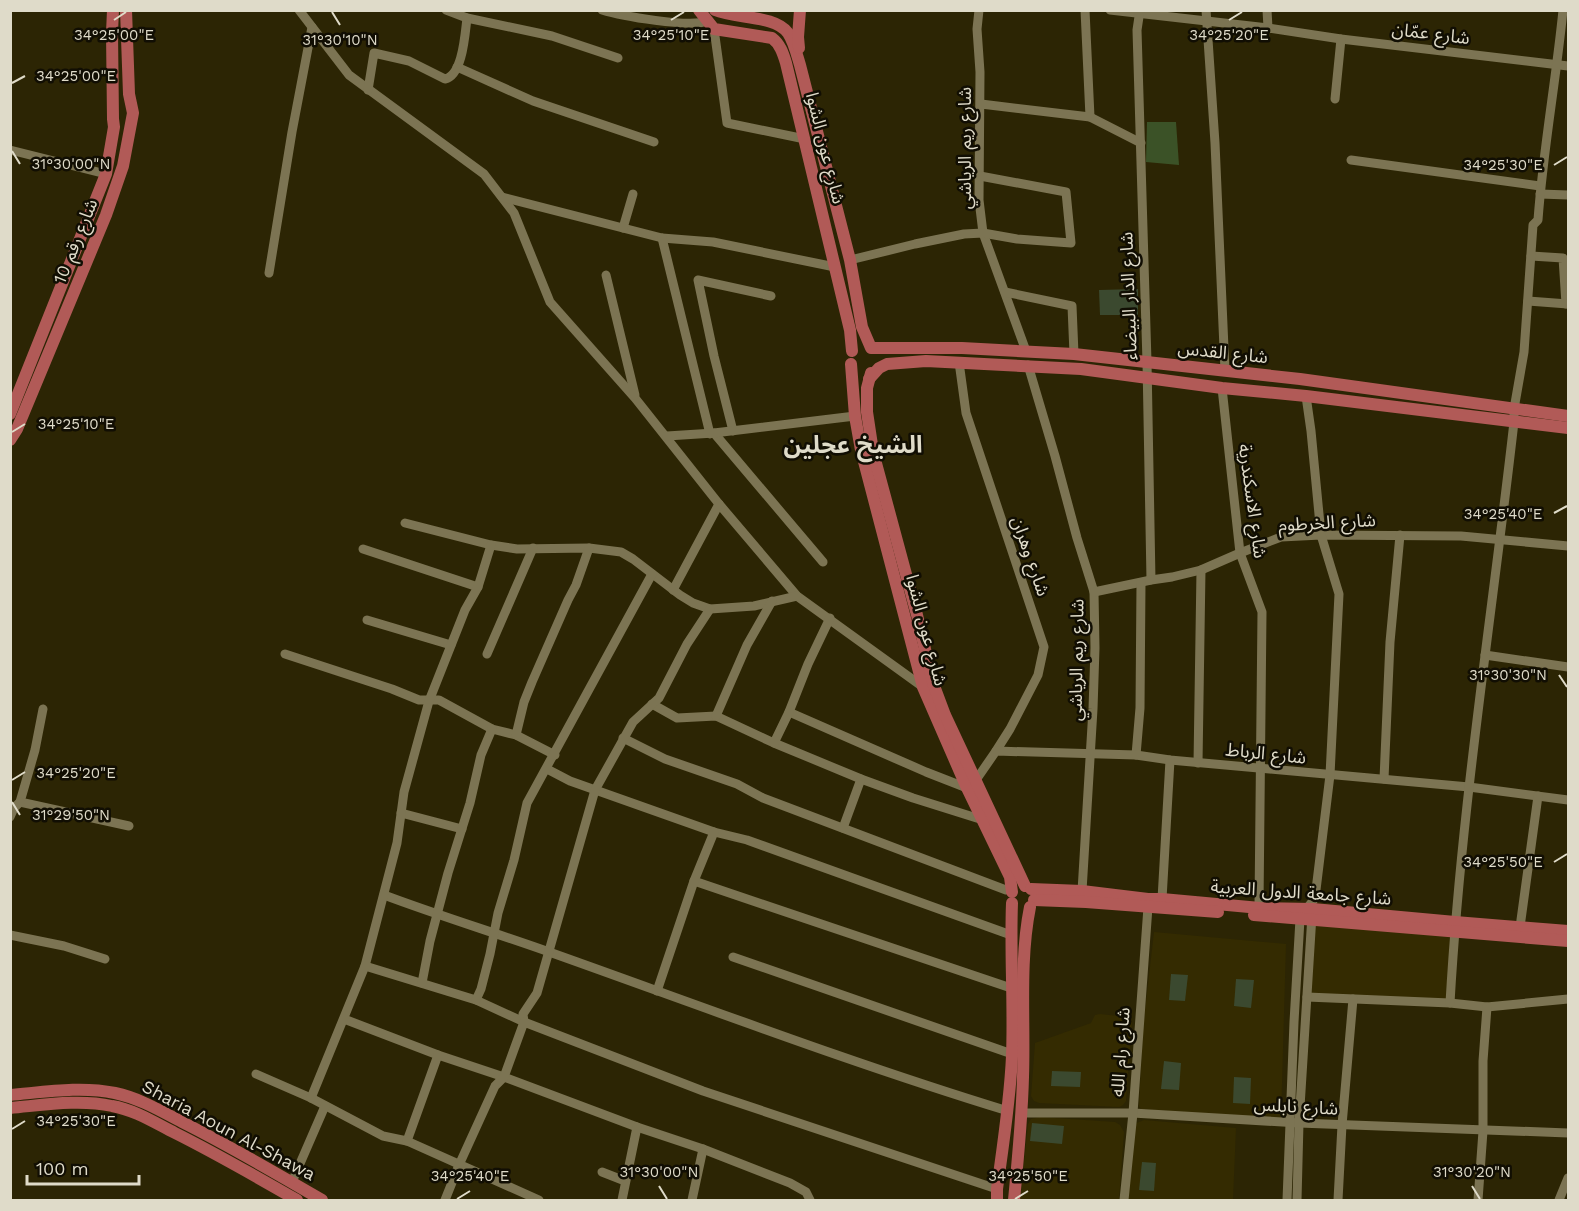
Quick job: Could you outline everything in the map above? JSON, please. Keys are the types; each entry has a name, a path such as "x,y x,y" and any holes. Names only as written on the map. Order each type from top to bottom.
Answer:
{"main road":[{"name":"شارع رقم 10","path":"10,414 106,174 114,127 111,33 113,10"},
{"name":"شارع رقم 10","path":"10,440 17,429 106,215 123,166 133,113 129,94 126,10"},
{"path":"699,10 710,25"},
{"name":"شارع عون الشوا","path":"715,10 724,14 774,22 792,21 800,13"},
{"name":"شارع عون الشوا","path":"800,13 798,37 800,65"},
{"name":"شارع عون الشوا","path":"774,22 791,38 800,65 850,260 862,327 871,348"},
{"name":"شارع عون الشوا","path":"710,25 772,38 778,42 786,63 850,330 855,416 861,450 923,687 1030,895"},
{"path":"865,333 874,343 886,349"},
{"path":"858,346 871,348 875,355 875,363 871,373 857,370 852,358 858,346"},
{"name":"شارع القدس","path":"871,348 962,348 1074,354 1300,379 1569,416"},
{"name":"شارع القدس","path":"871,373 887,364 926,361 1081,369 1222,388 1569,428"},
{"name":"شارع عون الشوا","path":"871,373 867,388 867,412 873,452 933,683 983,820 1010,877 1012,1054 1008,1111 997,1195"},
{"path":"1017,887 1030,895 1026,909 1018,908 1010,895 1017,887"},
{"name":"شارع جامعة الدول العربية","path":"1030,895 1082,891 1149,899 1309,911 1569,940"},
{"path":"1014,1200 1023,1078 1024,983 1030,895"},
{"name":"شارع جامعة الدول العربية","path":"1030,895 1148,907 1309,911"},
{"name":"شارع جامعة الدول العربية","path":"1455,926 1569,930"},
{"name":"Sharia Aoun Al-Shawa","path":"10,1095 81,1089 127,1096 212,1137 322,1200"},
{"name":"Sharia Aoun Al-Shawa","path":"10,1108 72,1102 92,1103 136,1113 214,1153 297,1200"}],"street":[{"path":"299,10 349,75 484,174 514,213 550,302 635,398 719,504 797,596 923,687"},
{"path":"446,10 467,18 552,36 618,58"},
{"path":"602,10 683,24 710,25 727,123 805,139"},
{"name":"شارع ريم الرياشي","path":"979,10 977,28 981,104 979,200 983,233 1026,351"},
{"path":"1085,10 1090,117"},
{"name":"شارع عمّان","path":"1110,10 1569,66"},
{"path":"1206,10 1215,143 1225,371"},
{"path":"1267,10 1268,28"},
{"path":"1450,1003 1469,787 1514,409 1524,352 1533,225 1538,220 1563,10"},
{"name":"شارع الدار البيضاء","path":"1139,12 1137,30 1151,580"},
{"path":"368,90 374,53 409,61 445,79 451,77 462,52 467,18"},
{"path":"269,273 312,27"},
{"path":"1335,99 1341,39"},
{"path":"457,67 533,101 654,142"},
{"path":"981,104 1090,117 1141,142"},
{"path":"10,150 106,174"},
{"path":"1351,160 1569,195"},
{"path":"850,260 964,234 983,233 1017,239 1071,243 1066,192 980,176"},
{"path":"623,228 633,194"},
{"path":"502,197 662,238 713,242 836,267"},
{"path":"662,238 712,434 823,562"},
{"path":"1528,301 1567,304 1563,258 1531,256"},
{"path":"606,275 635,398"},
{"path":"733,431 698,279 771,296"},
{"path":"1005,292 1072,306 1074,354"},
{"name":"شارع وهران","path":"959,362 966,413 1044,647 1038,675 996,751"},
{"name":"شارع ريم الرياشي","path":"1028,365 1094,592 1095,648 1082,891"},
{"name":"شارع الاسكندرية","path":"1222,388 1240,553 1262,612 1260,905"},
{"path":"1296,1200 1294,1123 1309,911 1330,776 1339,594 1321,535 1306,396"},
{"path":"666,436 712,434 855,416"},
{"path":"673,590 719,504"},
{"path":"405,523 491,545 517,549 589,549 621,552 693,603 710,609 754,606 797,596"},
{"path":"1384,779 1390,642 1400,535"},
{"name":"شارع الخرطوم","path":"1094,592 1201,570 1281,537 1461,536 1569,546"},
{"path":"311,1098 365,966 398,843 404,792 429,700 465,610 478,587 491,545"},
{"path":"487,654 533,548"},
{"path":"363,549 478,587"},
{"path":"516,735 524,702 576,585 589,549"},
{"path":"1198,763 1201,570"},
{"path":"476,1000 481,989 527,803 652,574"},
{"path":"1136,755 1140,708 1141,583"},
{"path":"716,716 747,645 772,602"},
{"path":"445,1200 495,1086 504,1077 524,1022 523,1014 537,993 595,790 633,722 659,698 687,644 710,609"},
{"path":"774,743 830,618"},
{"path":"367,620 452,645"},
{"path":"285,654 419,700 439,700 492,729 516,735 555,755"},
{"path":"1485,655 1569,667"},
{"path":"652,704 677,718 716,716 861,779 983,820"},
{"path":"10,817 20,802 35,750 43,709"},
{"path":"789,712 916,768 971,784 996,751"},
{"path":"422,983 430,940 448,873 470,803 481,755 492,729"},
{"path":"623,738 665,759 737,784 763,798 1010,895"},
{"name":"شارع الرباط","path":"996,751 1136,755 1330,776 1469,787 1569,800"},
{"path":"1162,899 1170,760"},
{"path":"547,769 595,790 714,832 747,840 1011,936"},
{"path":"843,828 861,779"},
{"path":"1520,927 1538,796"},
{"path":"20,802 129,826"},
{"path":"402,813 462,829"},
{"path":"657,991 694,881 714,832"},
{"path":"694,881 1011,988"},
{"path":"384,895 438,916 549,952 935,1088 1008,1111"},
{"name":"شارع رام الله","path":"1124,1200 1148,907"},
{"path":"1287,1200 1306,997 1309,911"},
{"path":"10,935 64,946 105,959"},
{"path":"733,957 1012,1054"},
{"path":"365,966 476,1000 524,1022 703,1091 997,1195"},
{"path":"1306,997 1487,1006 1569,999"},
{"path":"1338,1200 1353,999"},
{"path":"1478,1200 1487,1006"},
{"path":"344,1019 438,1055 703,1149 790,1183 806,1192 810,1200"},
{"path":"407,1141 438,1055"},
{"path":"256,1074 311,1098 383,1136 407,1141 539,1200"},
{"path":"292,1182 325,1106"},
{"name":"شارع نابلس","path":"1021,1113 1132,1113 1294,1123 1569,1133"},
{"path":"622,1200 637,1127"},
{"path":"692,1200 703,1149"},
{"path":"602,1172 625,1181"},
{"path":"1559,1200 1569,1178"}],"shaded area":[{"path":"1314,924 1450,936 1446,1000 1304,993"},
{"path":"1154,932 1286,944 1281,1119 1141,1109 1139,1106 1143,1028"},
{"path":"1095,1015 1128,1017 1132,1020 1126,1101 1123,1105 1119,1107 1034,1101 1031,1096 1035,1043 1091,1023"},
{"path":"1040,1117 1115,1122 1120,1125 1124,1132 1119,1200 1020,1200 1028,1124 1031,1119"},
{"path":"1144,1120 1236,1128 1233,1200 1127,1200 1134,1124"}],"green space":[{"path":"1147,122 1176,122 1179,165 1146,162"},
{"path":"1138,289 1138,315 1100,315 1099,290"},
{"path":"1171,974 1188,975 1185,1001 1169,1000"},
{"path":"1236,979 1254,980 1251,1008 1234,1006"},
{"path":"1164,1061 1181,1063 1179,1090 1161,1089"},
{"path":"1052,1071 1081,1072 1080,1087 1051,1086"},
{"path":"1234,1077 1251,1078 1250,1104 1233,1103"},
{"path":"1032,1123 1064,1126 1062,1144 1030,1141"},
{"path":"1142,1162 1156,1163 1154,1191 1139,1190"}],"district":[{"name":"الشيخ عجلين","path":"853,445"}]}
